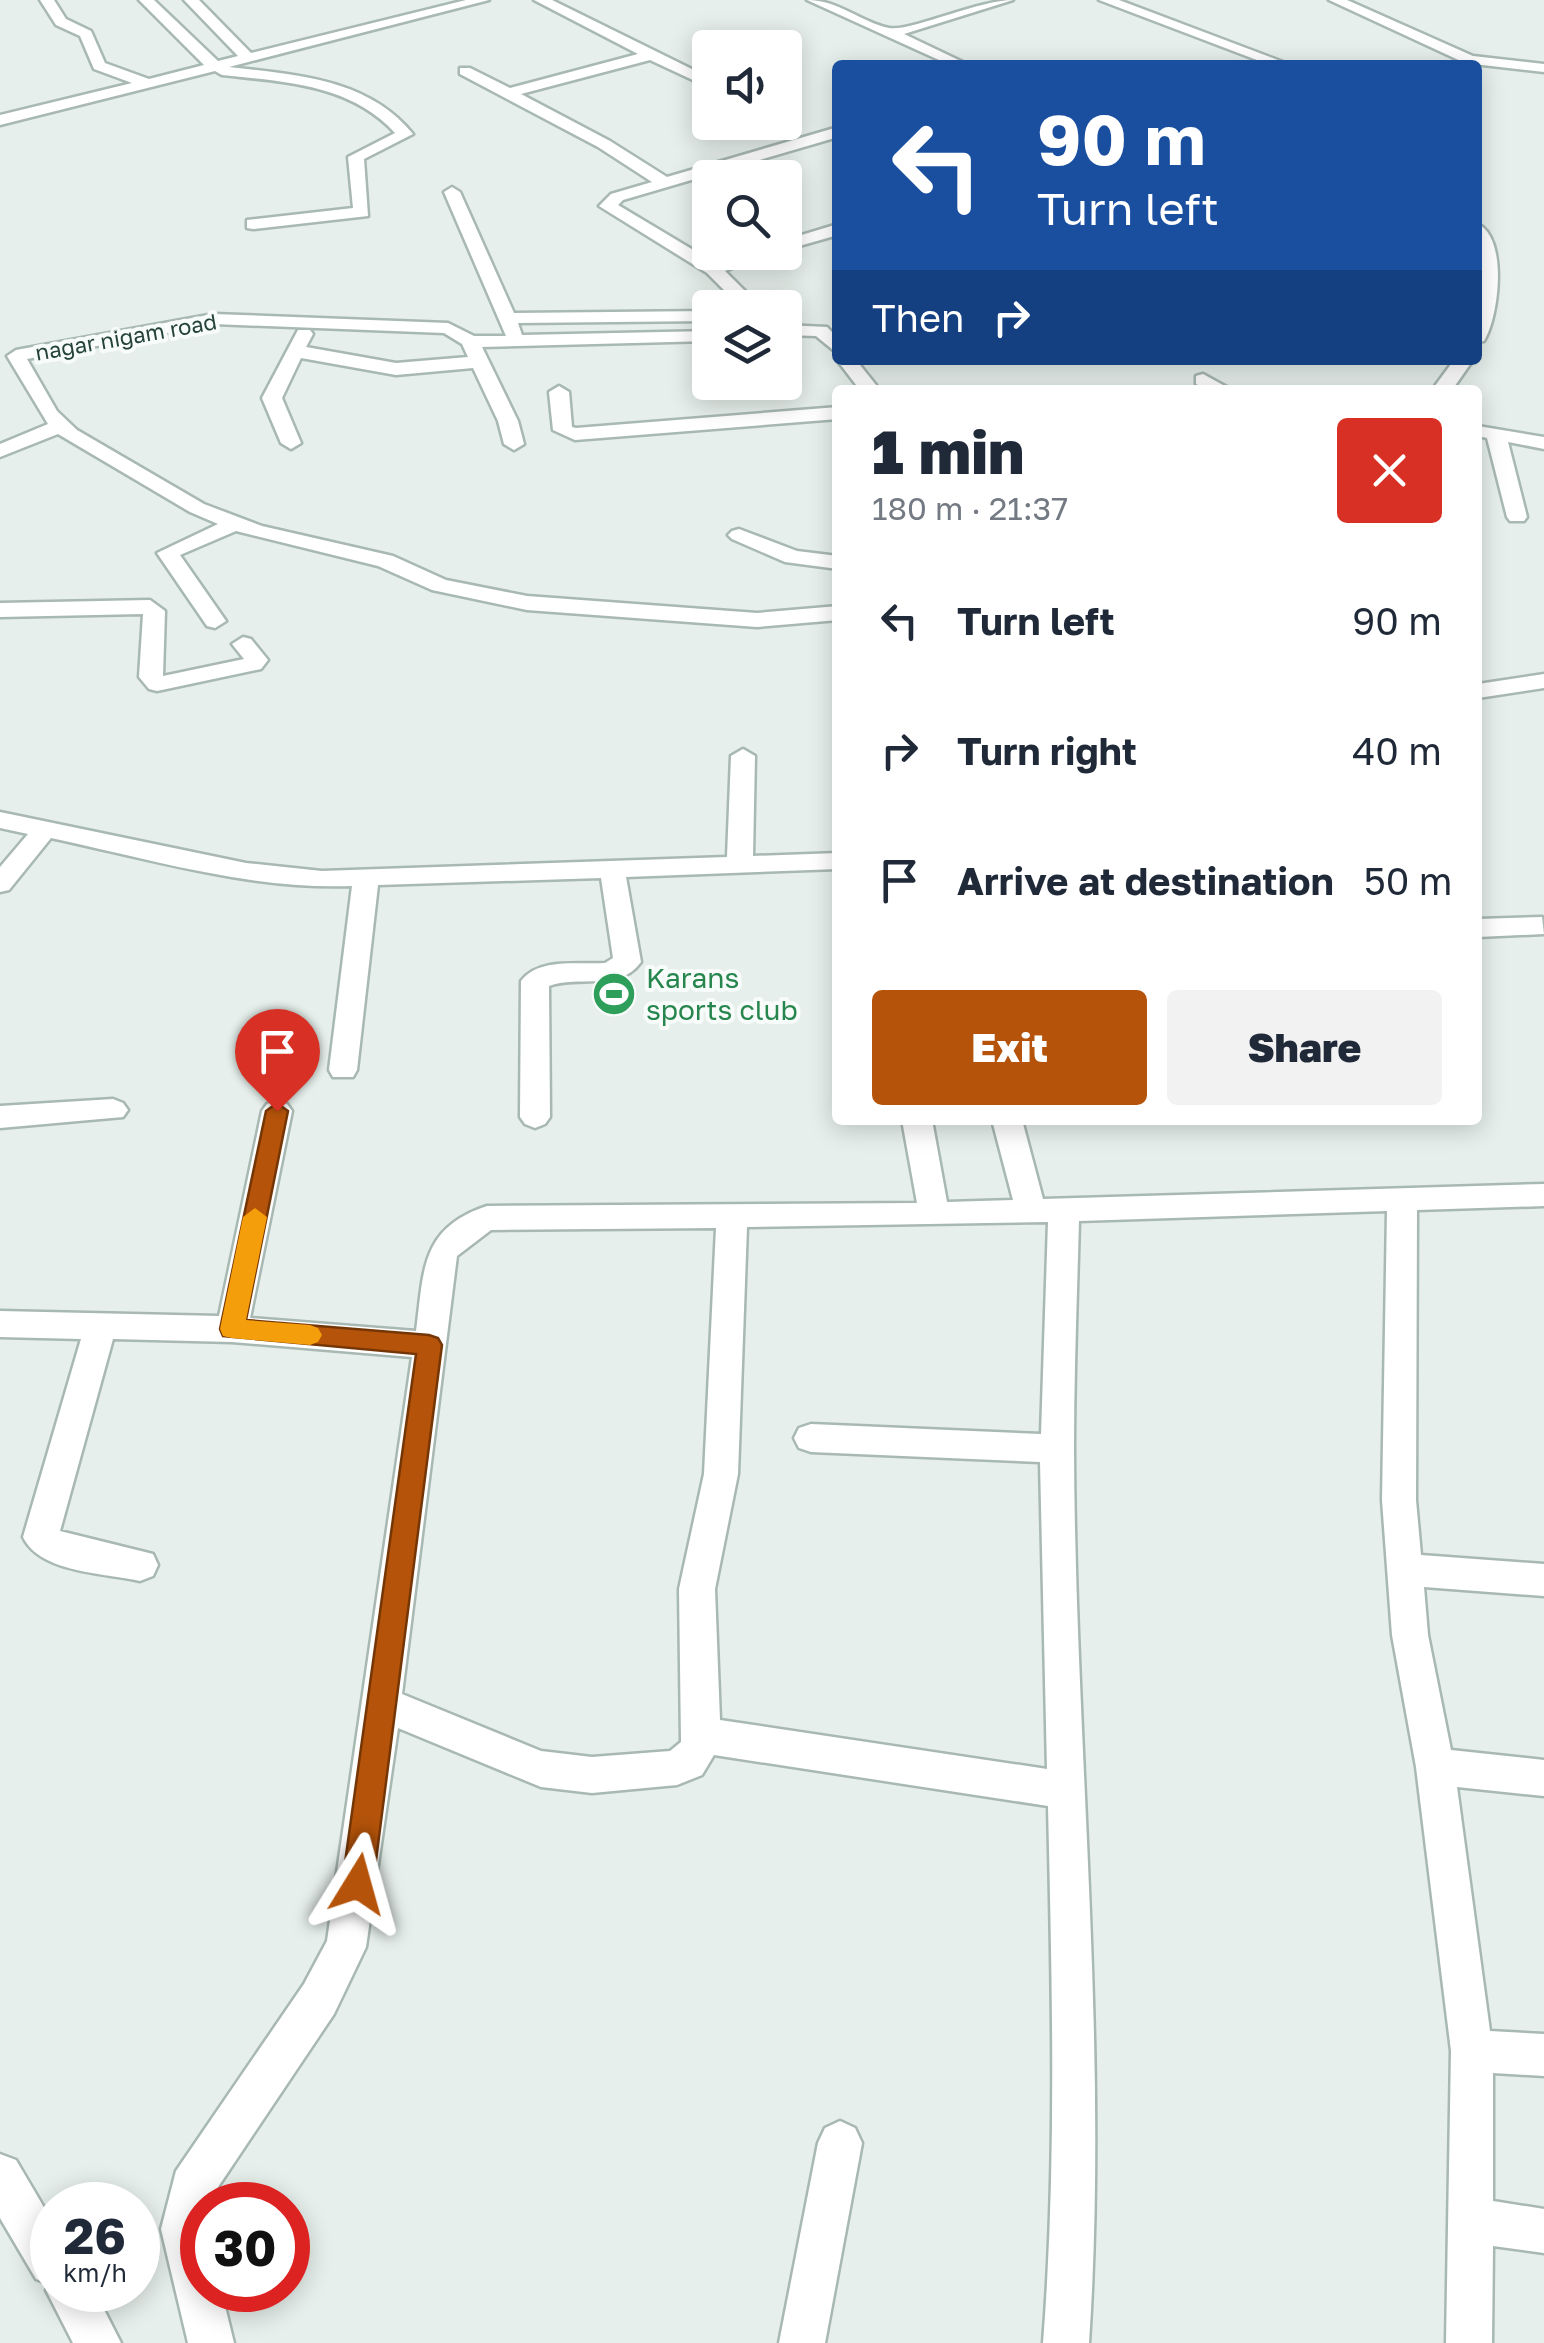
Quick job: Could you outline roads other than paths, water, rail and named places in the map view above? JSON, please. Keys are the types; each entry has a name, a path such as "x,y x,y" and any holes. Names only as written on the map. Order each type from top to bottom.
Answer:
{"street":[{"path":"48,0 61,22 86,34 99,66 147,83"},
{"path":"146,0 209,68 345,90 368,100 405,134 356,157 362,212 253,224"},
{"path":"191,0 248,58"},
{"path":"400,0 415,17"},
{"path":"0,120 482,0"},
{"path":"541,0 692,75"},
{"path":"814,0 950,60"},
{"path":"890,34 1006,0"},
{"path":"1106,0 1270,60"},
{"path":"1336,0 1470,60"},
{"path":"508,93 651,55"},
{"path":"1482,61 1544,68"},
{"path":"465,71 592,137 665,183"},
{"path":"802,129 832,143"},
{"path":"692,257 607,206 617,197 832,134"},
{"path":"452,192 517,341"},
{"path":"802,240 832,230"},
{"path":"1482,239 1491,263 1482,293 1482,328"},
{"path":"714,270 734,290"},
{"path":"508,318 692,316"},
{"name":"nagar nigam road","path":"692,336 470,341 448,328 187,322 8,357 60,426 175,496 234,524 385,561 433,583 507,600 731,619 832,613"},
{"path":"291,443 272,398 310,322"},
{"path":"802,328 829,326"},
{"path":"470,341 508,421 514,444"},
{"path":"294,351 396,369 479,362"},
{"path":"850,365 866,385"},
{"path":"1204,380 1213,385"},
{"path":"559,392 562,426 568,433 712,426 832,414"},
{"path":"0,450 60,426"},
{"path":"1516,517 1487,432 1544,443"},
{"path":"215,622 168,553 234,524"},
{"path":"740,535 793,557 832,562"},
{"path":"0,610 150,607 154,610 151,677 157,684 253,664 257,660 243,644"},
{"path":"1482,690 1544,681"},
{"path":"740,864 743,756"},
{"path":"0,820 246,871 366,880 612,867 832,861"},
{"path":"0,884 44,830"},
{"path":"535,1117 535,982 548,974 607,972 627,962 612,867"},
{"path":"343,1070 366,880"},
{"path":"1482,928 1542,926"},
{"path":"0,1117 114,1110"},
{"path":"232,1329 277,1111"},
{"path":"918,1125 934,1214"},
{"path":"1009,1125 1047,1211 1074,2029 1072,2260 1066,2343"},
{"path":"211,2343 183,2229 192,2187 319,1999 346,1947 442,1254 450,1240 466,1227 488,1218 934,1214 1544,1196"},
{"path":"1402,1200 1399,1500 1410,1635 1434,1767 1472,2051 1470,2343"},
{"path":"382,1704 481,1747 565,1774 686,1766 696,1755 702,1735 697,1589 722,1474 732,1218"},
{"path":"0,1324 232,1329 429,1345"},
{"path":"102,1326 42,1536 54,1547 140,1565"},
{"path":"811,1438 1057,1449"},
{"path":"1404,1570 1544,1580"},
{"path":"702,1735 1066,1790"},
{"path":"1434,1767 1544,1778"},
{"path":"1472,2051 1544,2055"},
{"path":"802,2343 840,2143"},
{"path":"0,2176 30,2226"},
{"path":"1470,2220 1544,2231"},
{"path":"80,2312 98,2343"}],"place":[{"name":"Karans sports club","path":"614,994"}]}
